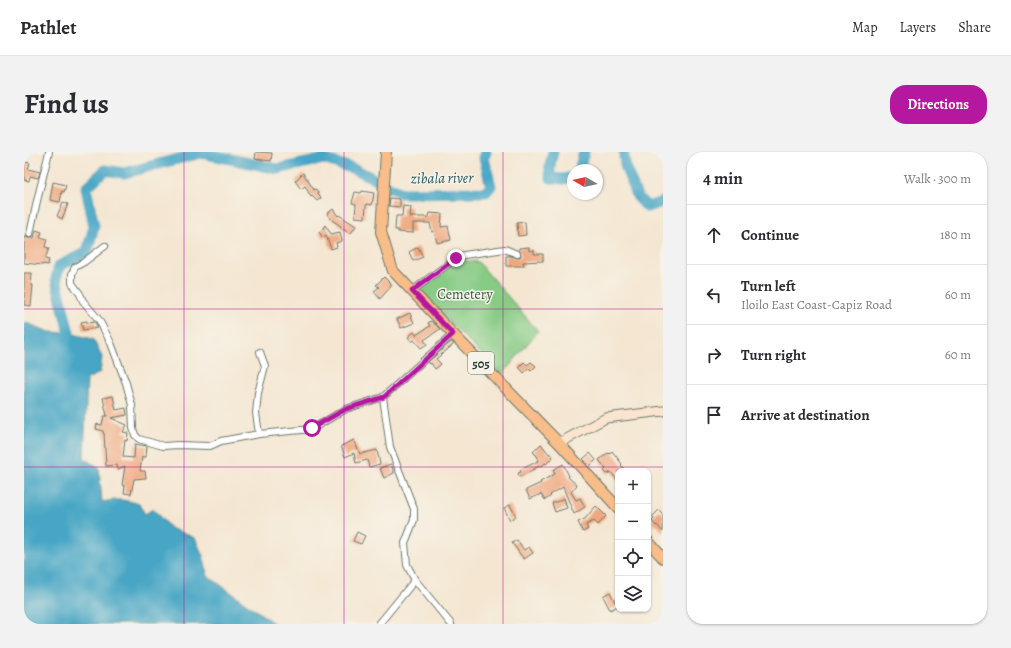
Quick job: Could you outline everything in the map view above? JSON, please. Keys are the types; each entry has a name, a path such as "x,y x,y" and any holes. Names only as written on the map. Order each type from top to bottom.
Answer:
{"main road":[{"name":"505","path":"386,152 381,232 393,271 559,443 615,505"},
{"path":"651,544 663,558"}],"street":[{"path":"30,234 49,152"},
{"path":"105,246 84,262 74,267 72,283 83,301 99,320 111,343 126,383 132,405 132,428 135,435 140,439 163,446 210,446 221,441 259,434 312,428 346,409 384,397 453,334"},
{"path":"412,291 456,258 464,255 505,249 517,254"},
{"path":"259,434 256,413 258,393 265,366 260,352"},
{"path":"384,397 390,447 414,509 414,520 405,543 407,565 415,580 451,624"},
{"path":"559,443 606,418 663,411"},
{"path":"378,624 415,580"}],"green space":[{"name":"Cemetery","path":"457,260 478,262 538,331 502,375 417,289"}],"water":[{"path":"24,322 50,332 69,333 93,339 102,357 100,373 87,379 84,459 99,467 102,502 125,500 134,502 139,504 145,514 153,509 170,528 195,538 203,556 208,576 275,624 24,624"}],"building":[{"path":"256,152 272,153 271,161 255,159"},
{"path":"24,162 30,163 28,169 40,172 38,178 30,176 29,181 24,180"},
{"path":"303,173 314,190 316,189 321,198 317,201 312,196 311,197 305,186 301,189 295,181"},
{"path":"53,182 66,185 64,192 62,191 60,202 50,200"},
{"path":"362,191 374,193 372,205 367,204 366,206 365,218 355,217 356,204 352,203 355,192 361,193"},
{"path":"390,198 400,199 400,207 389,206"},
{"path":"63,202 68,204 62,219 57,216"},
{"path":"403,206 411,207 410,217 429,217 430,213 442,214 441,227 448,226 451,240 437,243 430,223 413,223 413,233 398,232 398,230 395,230 396,216 402,216"},
{"path":"333,209 338,216 339,215 356,226 351,233 340,227 341,226 332,220 327,214"},
{"path":"525,222 526,235 518,236 517,223"},
{"path":"325,225 331,234 340,232 342,241 336,243 337,247 331,249 326,235 323,238 319,232"},
{"path":"36,230 42,232 40,237 47,239 45,247 49,248 45,259 49,260 48,265 24,263 24,237 34,238"},
{"path":"418,247 423,257 413,261 409,252"},
{"path":"529,247 529,251 534,250 534,254 543,254 543,261 523,262 524,266 506,266 506,256 518,258 521,256 519,248"},
{"path":"24,273 32,273 31,285 33,285 31,306 24,305"},
{"path":"384,277 392,285 380,299 374,291 379,287 376,285"},
{"path":"410,313 414,323 401,328 397,319"},
{"path":"87,321 87,323 95,322 98,328 83,330 81,322"},
{"path":"431,321 440,329 424,340 427,344 421,348 414,340 412,342 408,337 414,332 416,335 430,326 428,323"},
{"path":"451,342 454,344 436,359 441,364 435,369 431,363 430,364 428,362"},
{"path":"524,362 527,365 531,362 536,366 531,371 529,368 524,373 519,367"},
{"path":"113,396 116,410 126,408 127,415 111,418 127,425 123,432 128,433 127,441 125,440 123,457 134,458 135,444 147,446 146,457 142,457 140,471 145,471 146,478 134,479 131,494 124,493 125,486 122,485 125,466 118,469 117,465 106,466 104,433 103,431 96,429 97,424 102,425 104,416 107,416 103,398"},
{"path":"354,440 360,454 377,450 380,464 369,467 367,460 356,463 354,453 345,457 341,446"},
{"path":"541,444 553,457 546,464 541,465 520,477 518,473 521,472 520,470 538,461 538,457 533,452"},
{"path":"612,451 622,464 621,465 623,468 615,468 615,477 611,472 607,474 604,471 606,469 599,460 608,453 609,454"},
{"path":"590,453 596,460 590,466 583,459"},
{"path":"391,464 394,473 384,478 380,468"},
{"path":"563,464 569,476 568,477 577,485 571,492 576,500 580,498 585,507 574,514 563,487 545,500 541,494 530,499 526,490 555,474 553,470"},
{"path":"564,498 567,508 555,512 552,503"},
{"path":"510,505 516,516 510,520 504,508"},
{"path":"596,506 606,516 598,525 594,521 586,525 588,529 583,532 578,522 585,519"},
{"path":"659,510 663,514 663,532 652,521 654,519 652,517"},
{"path":"357,532 365,536 361,544 353,541"},
{"path":"517,540 524,550 529,547 533,553 524,559 512,543"},
{"path":"610,592 615,602 615,608 610,610 603,596"}],"waterway":[{"name":"zibala river","path":"69,333 56,279 59,266 87,252 94,226 86,188 105,170 124,173 201,153 278,169 324,159 357,170 401,193 486,192 491,186 484,158 486,152"},
{"name":"zibala river","path":"553,152 550,168 551,178 567,178"},
{"name":"zibala river","path":"581,164 584,152"},
{"name":"zibala river","path":"624,152 626,169 637,196 647,207 663,202"}],"route":[{"path":"312,428 346,409 384,397 453,334 412,291 456,258"}]}
